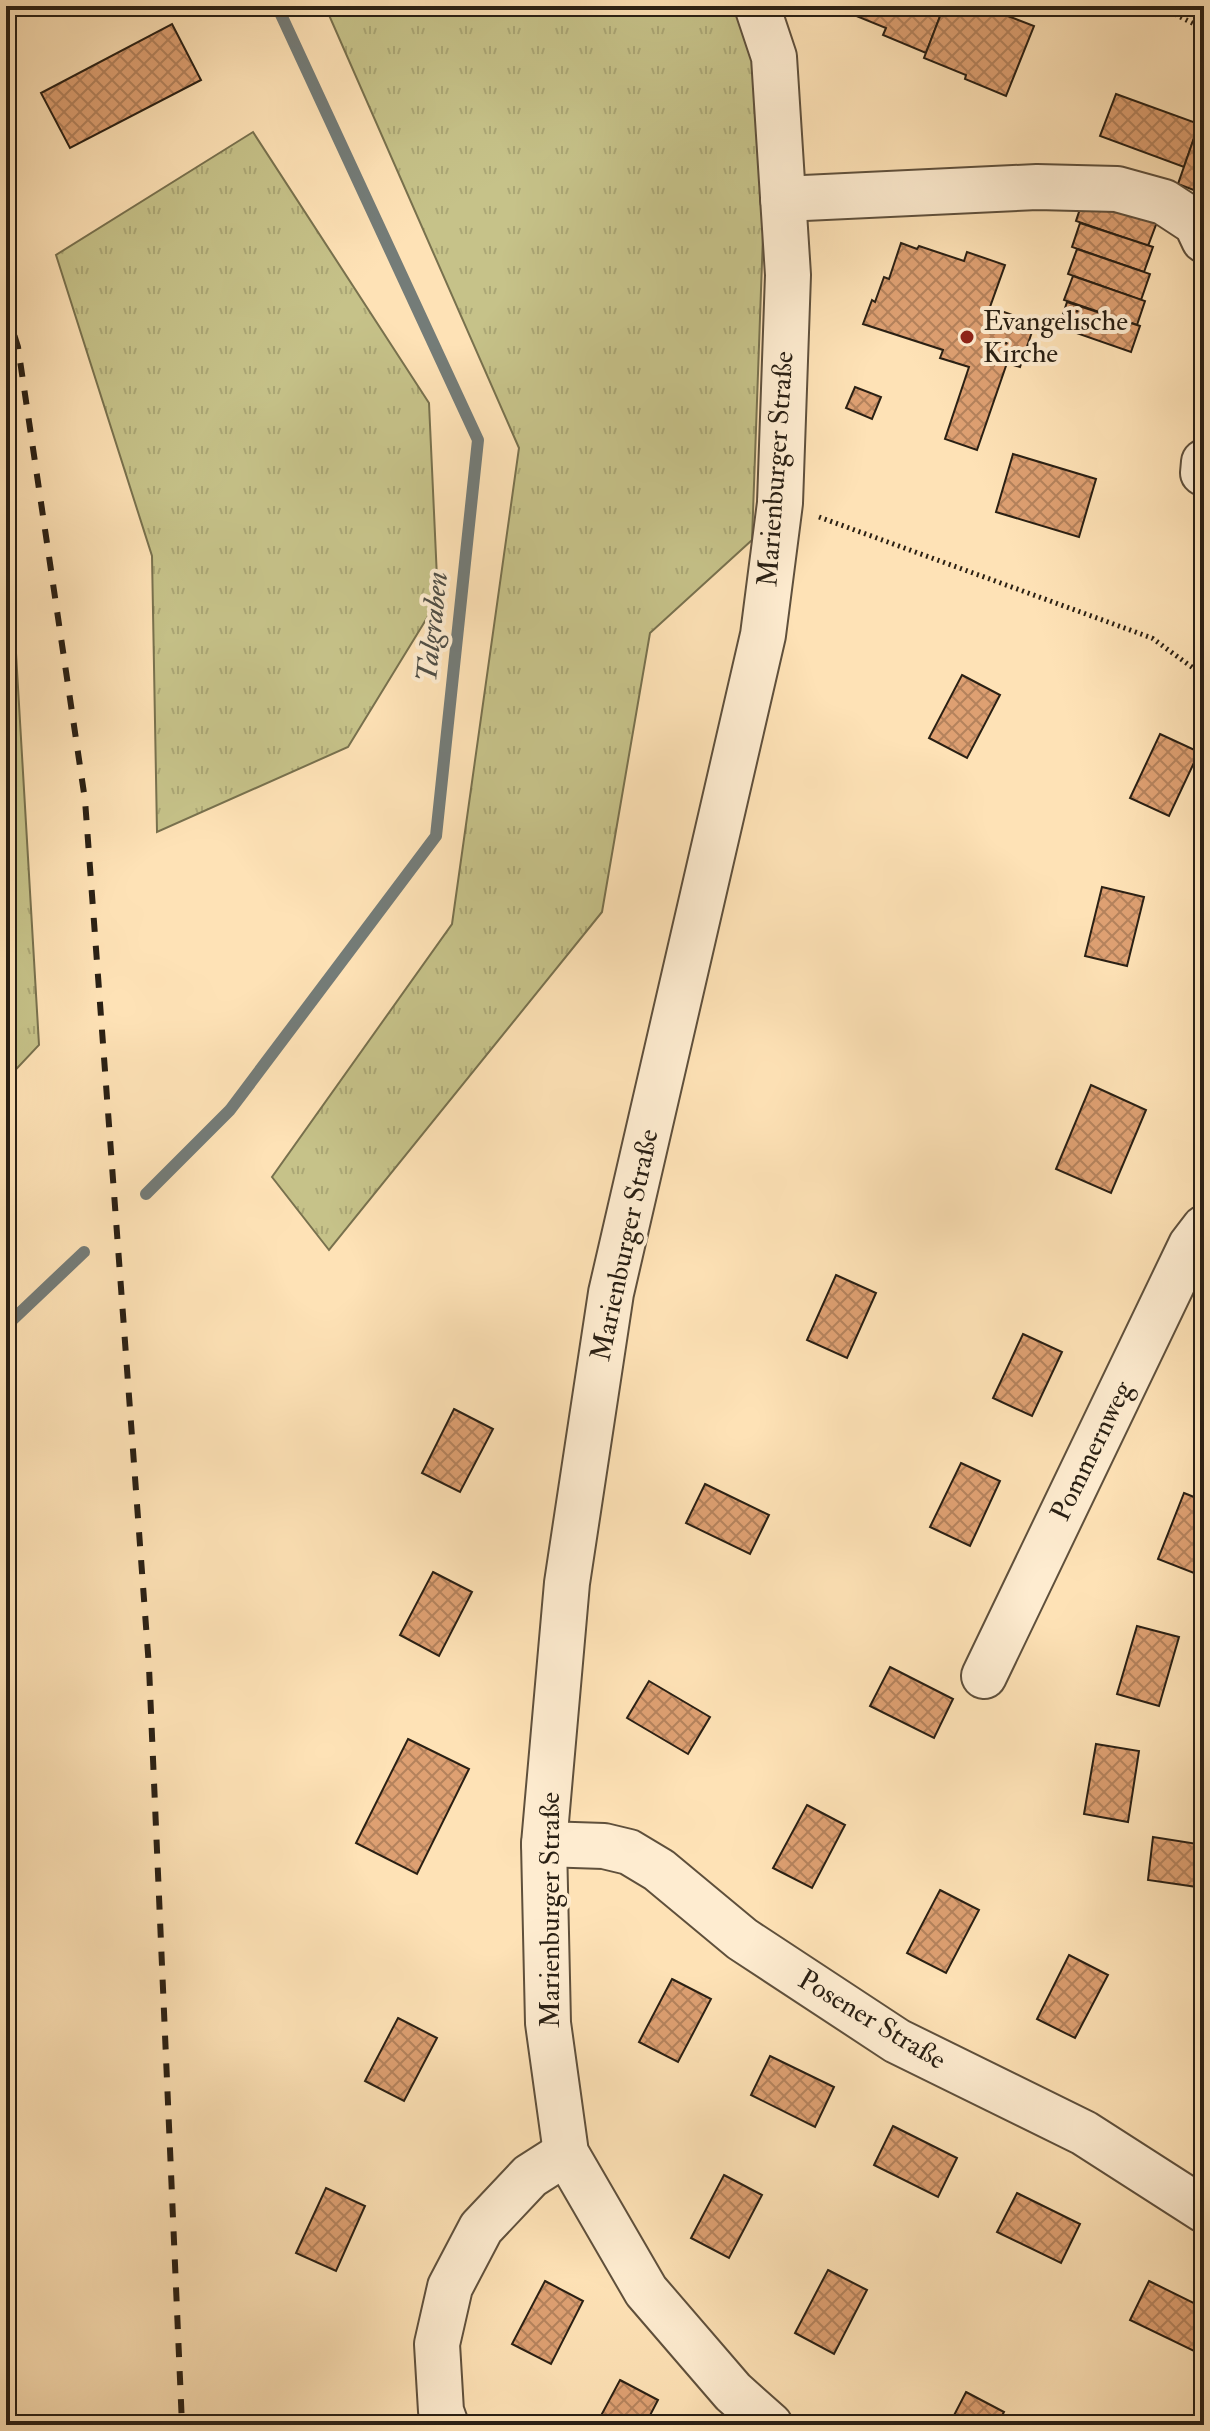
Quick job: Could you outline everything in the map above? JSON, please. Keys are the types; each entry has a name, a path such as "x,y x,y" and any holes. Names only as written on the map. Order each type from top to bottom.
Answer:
{"street":[{"name":"Marienburger Straße","path":"757,6 774,57 788,275 780,503 763,635 611,1293 567,1583 544,1844 548,2023 566,2153 646,2291 733,2392 770,2425"},
{"path":"783,199 1037,187 1117,189 1164,202 1196,223 1204,240"},
{"name":"Pommernweg","path":"984,1676 1191,1245 1204,1228"},
{"name":"Posener Straße","path":"544,1844 604,1846 629,1852 659,1870 742,1939 897,2041 1084,2133 1204,2210"},
{"path":"446,2425 441,2411 437,2344 450,2287 481,2228 530,2176 566,2153"}],"path":[{"path":"1159,6 1204,29"},
{"path":"780,503 1152,638 1204,676"}],"green space":[{"path":"325,6 735,6 769,68 752,540 650,633 602,912 329,1250 272,1177 452,924 519,448"},
{"path":"253,132 429,403 438,600 348,747 157,832 152,556 56,255"},
{"path":"6,535 10,551 39,1045 6,1080"}],"building":[{"path":"846,6 944,6 926,53 883,35 886,28 844,11"},
{"path":"944,6 994,6 992,10 1034,26 1006,96 924,58"},
{"path":"172,24 201,80 70,148 41,93"},
{"path":"1116,94 1199,124 1184,167 1100,136"},
{"path":"1194,138 1204,142 1204,194 1178,184"},
{"path":"1084,197 1157,222 1148,246 1076,221"},
{"path":"1080,223 1153,247 1144,272 1072,247"},
{"name":"Evangelische Kirche","path":"901,243 964,261 967,252 1005,265 990,307 1035,323 1020,367 1007,363 977,450 945,439 969,367 940,358 943,350 863,324 884,277 889,279"},
{"path":"1077,249 1150,274 1141,300 1068,274"},
{"path":"1073,276 1145,301 1137,325 1064,300"},
{"path":"1067,302 1140,326 1131,352 1059,327"},
{"path":"855,387 881,397 872,419 846,408"},
{"path":"1013,454 1096,479 1079,537 996,512"},
{"path":"962,675 1000,695 967,758 929,738"},
{"path":"1160,734 1199,752 1169,816 1130,798"},
{"path":"1102,887 1144,897 1127,966 1085,956"},
{"path":"1091,1085 1146,1110 1111,1193 1056,1169"},
{"path":"836,1275 876,1293 847,1358 807,1340"},
{"path":"1023,1334 1062,1352 1032,1416 993,1398"},
{"path":"454,1409 493,1429 460,1492 422,1473"},
{"path":"961,1463 1000,1481 970,1546 930,1527"},
{"path":"705,1484 769,1515 750,1554 686,1523"},
{"path":"1184,1493 1204,1501 1204,1561 1199,1575 1158,1559"},
{"path":"433,1572 472,1592 439,1656 400,1635"},
{"path":"1137,1626 1179,1637 1159,1706 1117,1694"},
{"path":"890,1667 953,1699 934,1738 870,1706"},
{"path":"649,1681 710,1717 688,1754 627,1718"},
{"path":"408,1739 469,1769 417,1874 356,1843"},
{"path":"1096,1744 1139,1751 1128,1822 1084,1814"},
{"path":"807,1805 845,1825 812,1888 773,1868"},
{"path":"1153,1837 1204,1845 1204,1888 1148,1880"},
{"path":"940,1890 979,1910 946,1973 907,1953"},
{"path":"1069,1955 1108,1975 1075,2038 1037,2019"},
{"path":"672,1979 711,1999 678,2062 639,2042"},
{"path":"398,2018 437,2038 404,2101 365,2081"},
{"path":"770,2056 834,2087 815,2127 751,2095"},
{"path":"893,2126 957,2158 938,2197 874,2165"},
{"path":"724,2175 762,2195 729,2258 691,2238"},
{"path":"326,2188 365,2206 336,2271 296,2253"},
{"path":"1017,2193 1080,2224 1061,2263 997,2232"},
{"path":"828,2270 867,2290 834,2354 795,2333"},
{"path":"545,2281 583,2301 551,2364 512,2344"},
{"path":"1149,2281 1204,2308 1204,2329 1194,2351 1130,2320"},
{"path":"620,2380 658,2400 645,2425 596,2425"},
{"path":"966,2392 1004,2412 997,2425 949,2425"}],"waterway":[{"name":"Talgraben","path":"146,1194 230,1110 436,836 478,440 277,6"},
{"name":"Talgraben","path":"6,1326 84,1252"}],"railway":[{"path":"6,309 18,347 85,800 149,1667 182,2425"}],"place":[{"name":"Evangelische Kirche","path":"967,337"}]}
